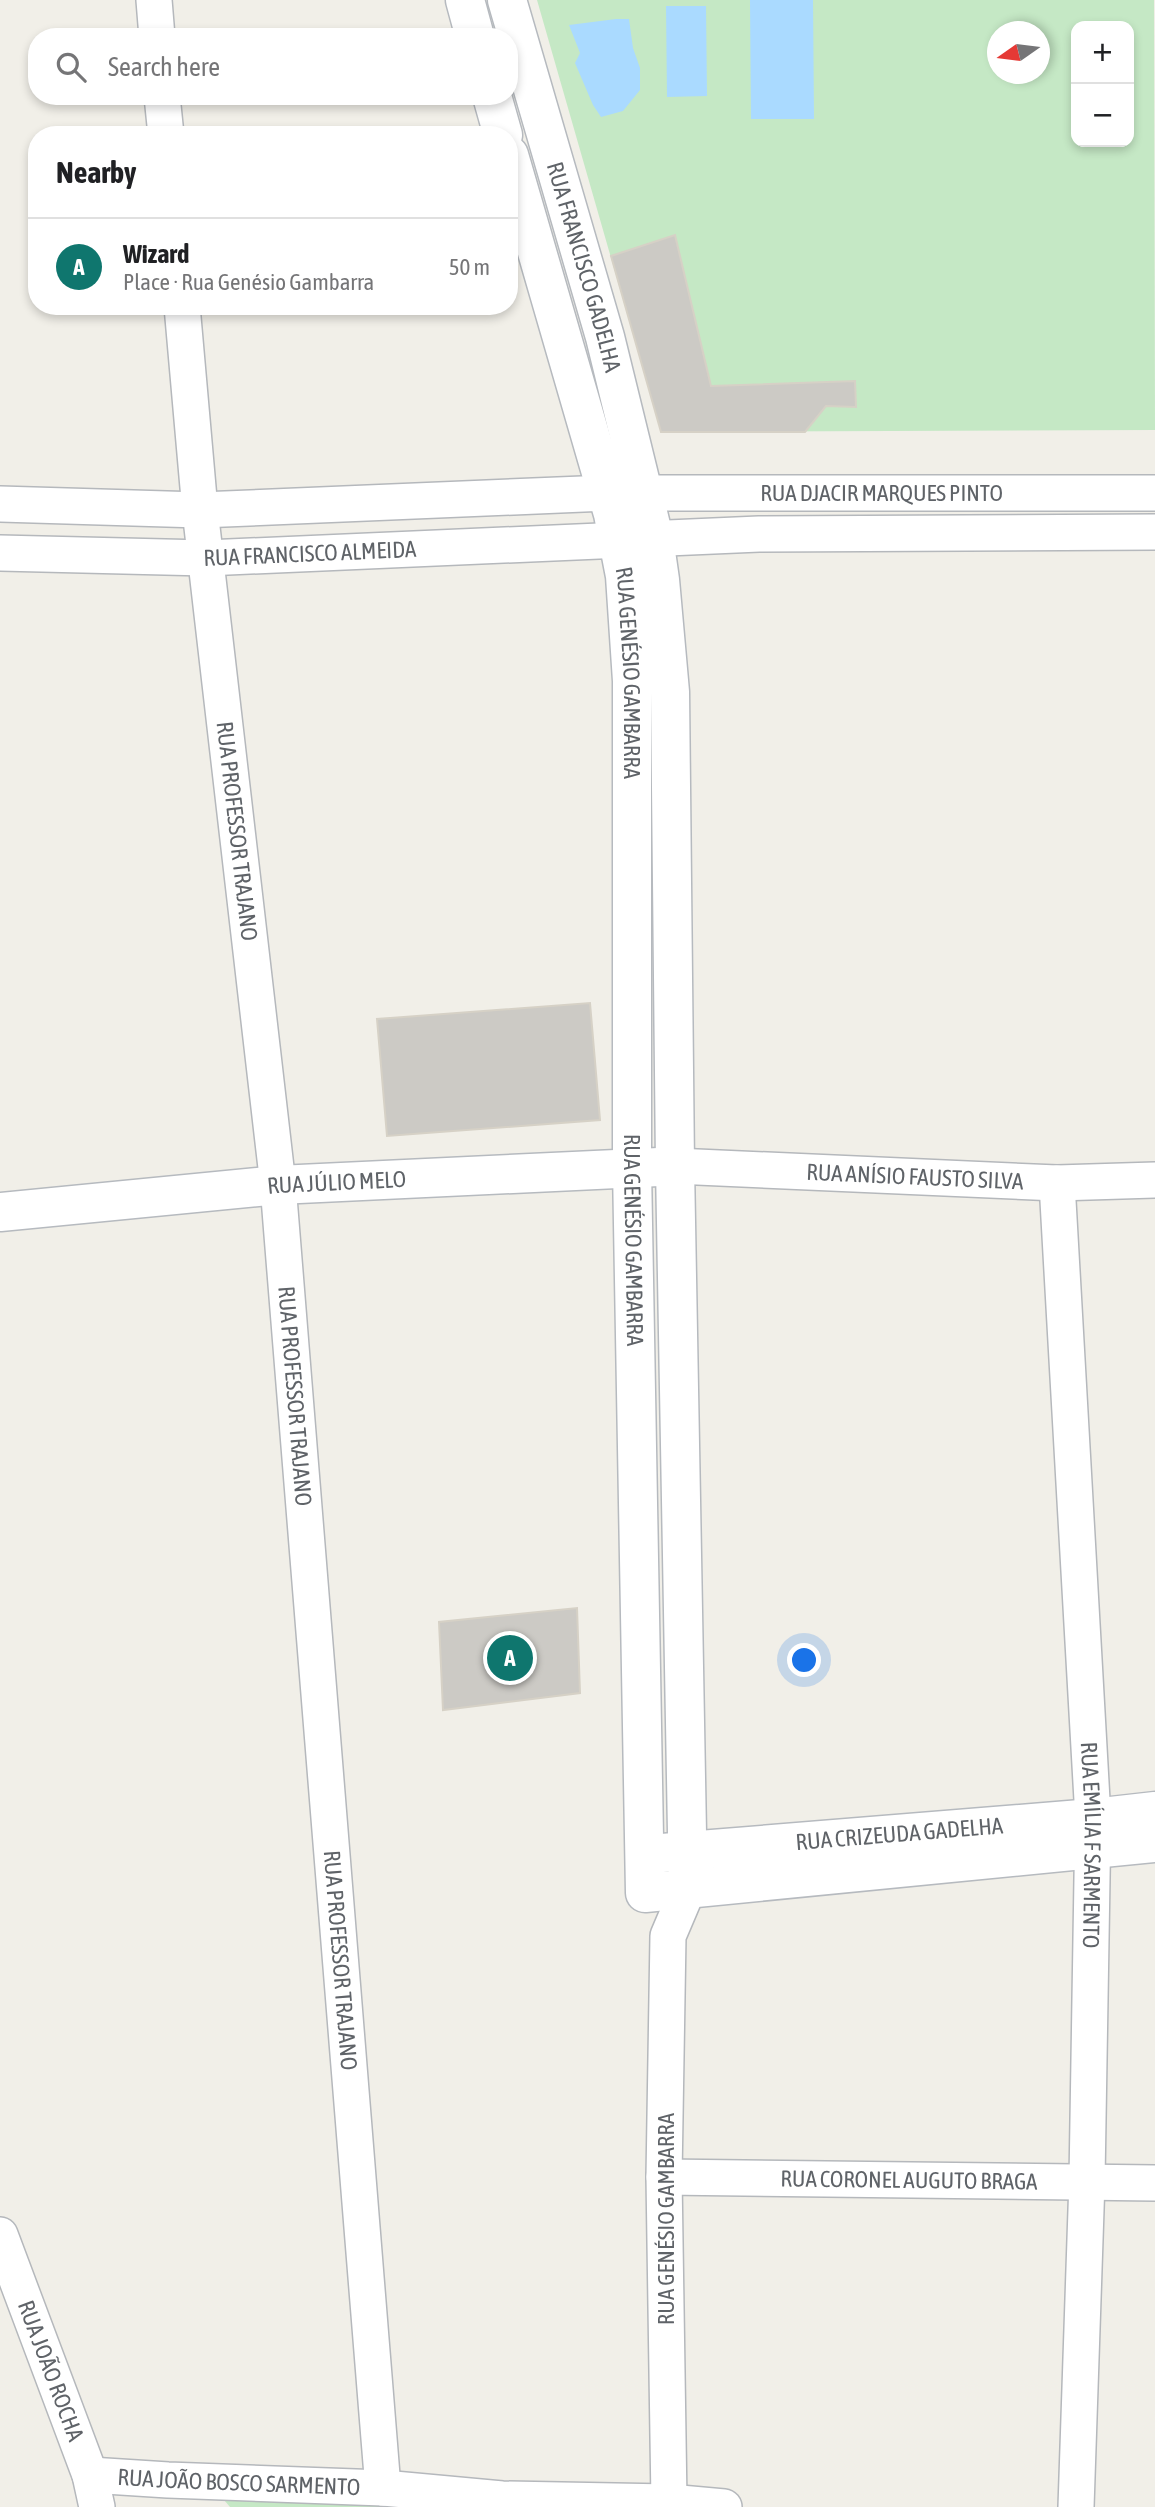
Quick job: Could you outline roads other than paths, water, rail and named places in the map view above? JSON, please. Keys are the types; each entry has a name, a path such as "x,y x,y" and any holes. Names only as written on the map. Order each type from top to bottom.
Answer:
{"street":[{"path":"154,0 156,28"},
{"path":"465,0 473,28"},
{"name":"RUA FRANCISCO GADELHA","path":"507,0 515,28"},
{"name":"RUA FRANCISCO GADELHA","path":"518,38 604,337 625,493 636,538"},
{"path":"163,105 165,126"},
{"path":"495,105 500,126"},
{"name":"RUA FRANCISCO GADELHA","path":"518,186 540,263 625,493"},
{"path":"540,263 580,254"},
{"name":"RUA PROFESSOR TRAJANO","path":"182,315 200,510 278,1185 383,2488"},
{"path":"900,533 901,492"},
{"name":"RUA DJACIR MARQUES PINTO","path":"625,493 1155,493"},
{"name":"RUA FRANCISCO ALMEIDA","path":"0,504 200,510 625,493"},
{"name":"RUA DJACIR MARQUES PINTO","path":"636,538 759,534 1155,532"},
{"name":"RUA FRANCISCO ALMEIDA","path":"0,553 206,558 636,538"},
{"name":"RUA GENÉSIO GAMBARRA","path":"636,538 666,633 670,692 675,1166 688,1889 668,1936 664,2177 669,2502"},
{"name":"RUA GENÉSIO GAMBARRA","path":"636,538 629,620 632,681 632,1168 643,1854 645,1893 668,1936"},
{"name":"RUA JÚLIO MELO","path":"0,1212 278,1185 675,1166"},
{"name":"RUA ANÍSIO FAUSTO SILVA","path":"675,1166 1057,1183 1155,1180"},
{"name":"RUA EMÍLIA F SARMENTO","path":"1057,1183 1092,1834 1087,2180 1076,2507"},
{"name":"RUA CRIZEUDA GADELHA","path":"645,1893 1092,1834 1155,1811"},
{"name":"RUA CRIZEUDA GADELHA","path":"643,1854 1092,1834 1155,1843"},
{"name":"RUA CORONEL AUGUTO BRAGA","path":"664,2177 1087,2180 1155,2183"},
{"name":"RUA JOÃO ROCHA","path":"0,2235 93,2491"},
{"path":"168,2480 192,2507"},
{"name":"RUA JOÃO BOSCO SARMENTO","path":"93,2491 168,2480 383,2488 501,2503 669,2502 724,2507"}],"water":[{"path":"750,0 813,0 814,119 751,119"},
{"path":"666,6 706,6 707,96 667,97"},
{"path":"629,19 633,48 640,68 640,90 623,111 601,117 575,63 580,53 569,25"}],"place":[{"name":"Wizard","path":"510,1658"}]}
